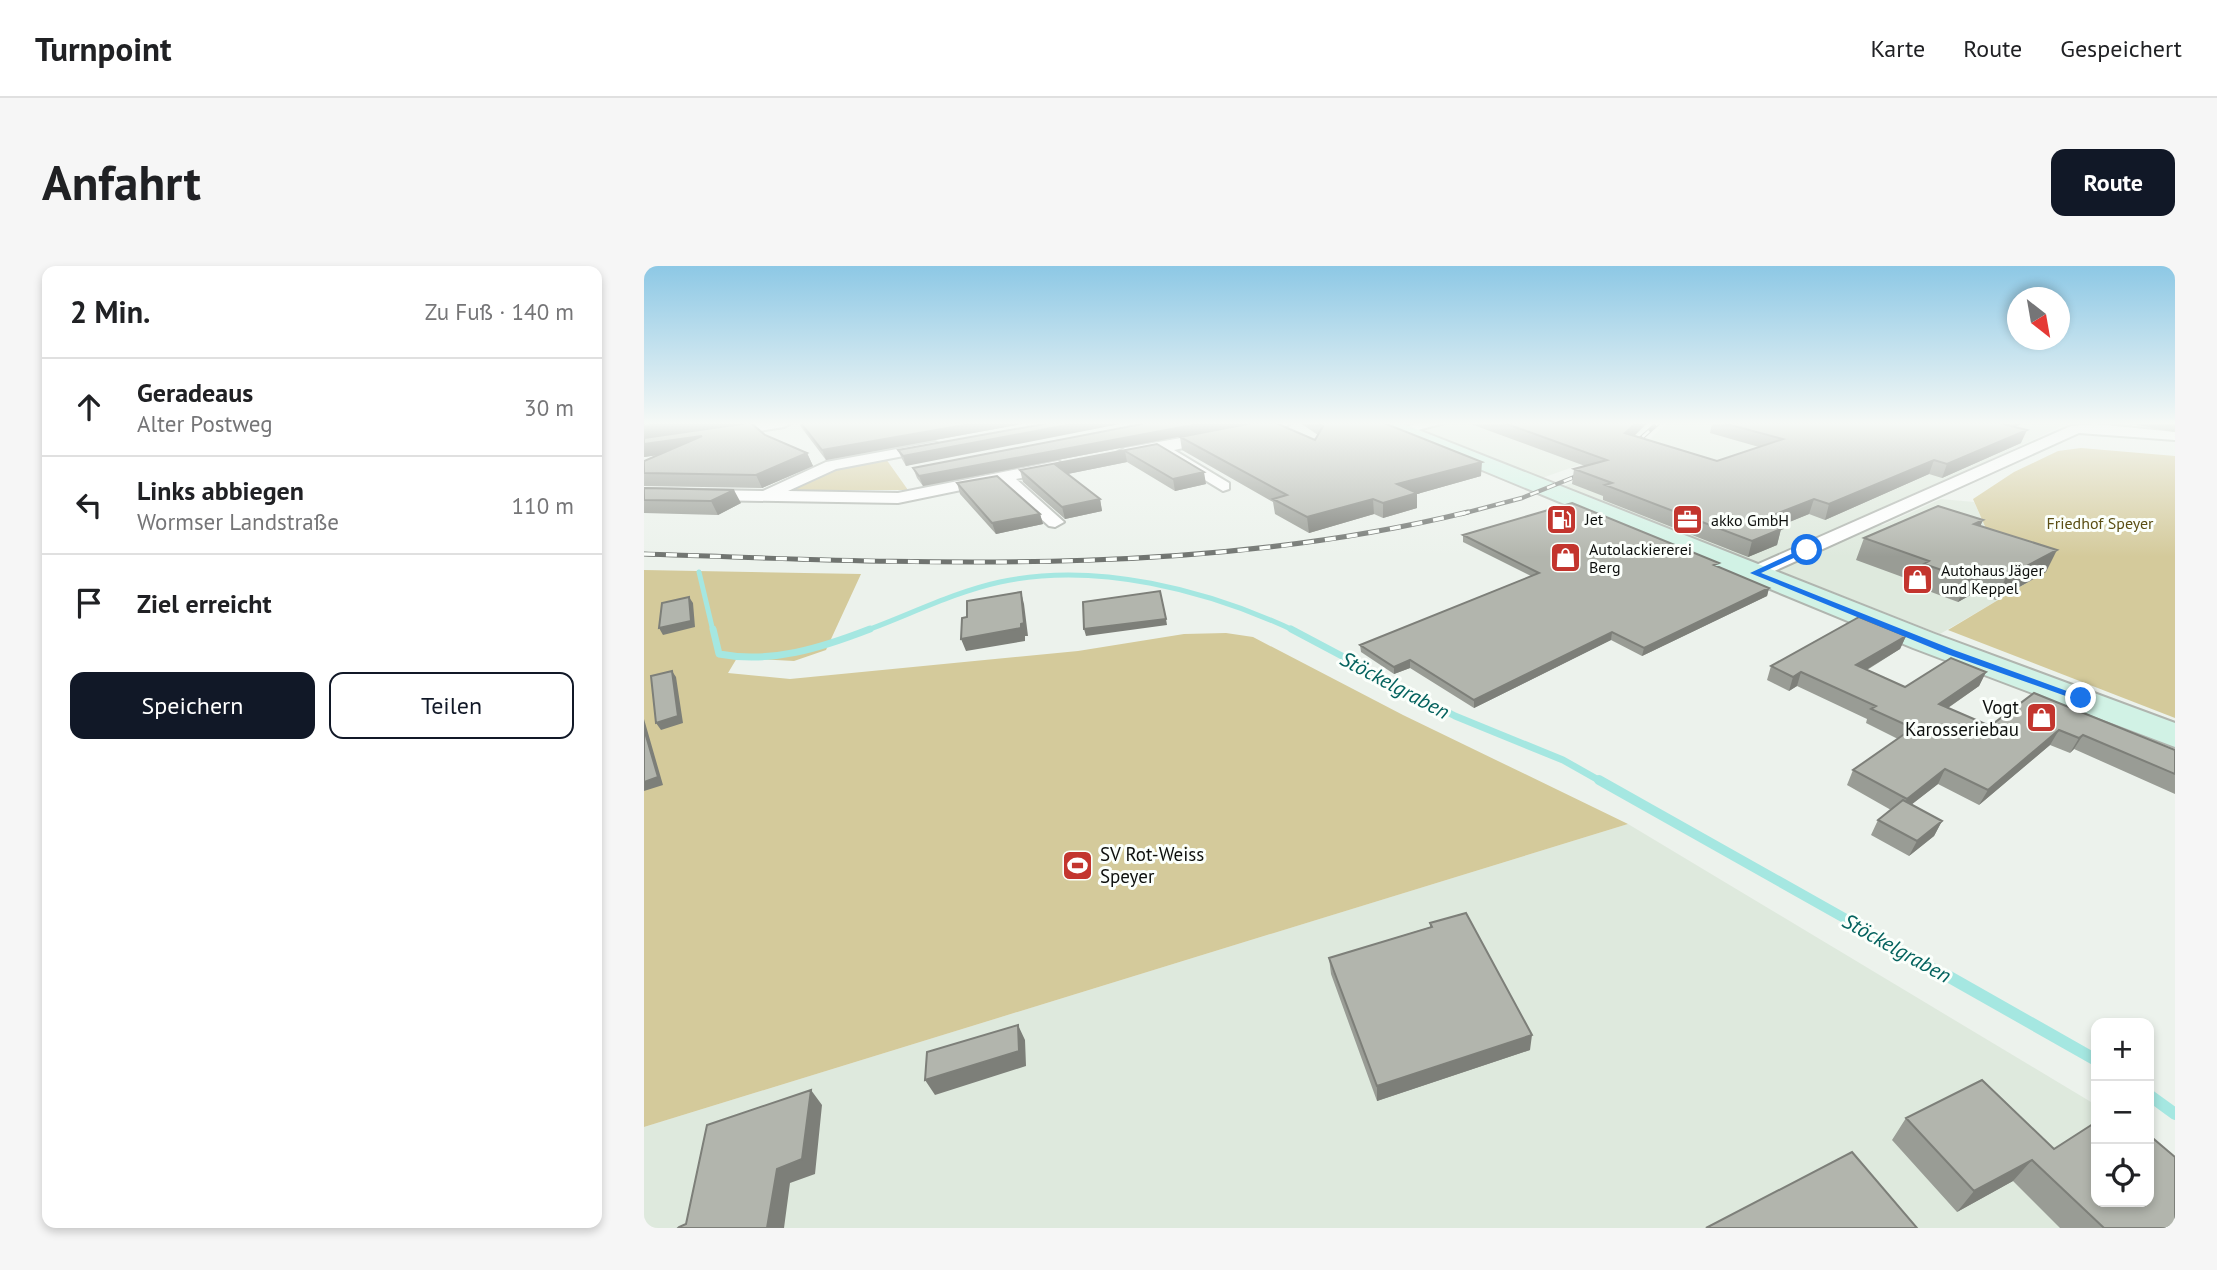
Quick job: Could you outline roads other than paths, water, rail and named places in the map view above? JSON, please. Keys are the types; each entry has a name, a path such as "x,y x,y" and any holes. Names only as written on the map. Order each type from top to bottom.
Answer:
{"main road":[{"path":"1495,468 1951,652 2081,698 2175,736"}],"street":[{"path":"766,496 826,468"},
{"path":"644,494 898,498 1047,468"},
{"path":"1197,468 1223,485"},
{"path":"1754,573 1986,468"},
{"path":"1004,477 1055,523"}],"waterway":[{"name":"Stöckelgraben","path":"699,572 713,631"},
{"name":"Stöckelgraben","path":"865,631 983,586 1037,576 1074,575 1113,577 1189,592 1226,603 1294,630"},
{"name":"Stöckelgraben","path":"713,629 719,654 738,657 796,652 870,629"},
{"name":"Stöckelgraben","path":"1294,630 1455,716 1563,760 1602,782"},
{"name":"Stöckelgraben","path":"1599,780 1949,977"},
{"name":"Stöckelgraben","path":"1946,975 2091,1057"},
{"name":"Stöckelgraben","path":"2154,1099 2175,1114"}],"railway":[{"path":"1461,514 1522,498 1592,470"},
{"path":"644,554 954,562 1161,557 1264,548 1367,533 1468,512"}],"place":[{"name":"Jet","path":"1562,519"},
{"name":"akko GmbH","path":"1688,520"},
{"name":"Autolackiererei Berg","path":"1566,558"},
{"name":"Autohaus Jäger und Keppel","path":"1918,579"},
{"name":"Vogt Karosseriebau","path":"2042,718"},
{"name":"SV Rot-Weiss Speyer","path":"1077,865"}],"park label":[{"name":"Friedhof Speyer","path":"2100,523"}]}
